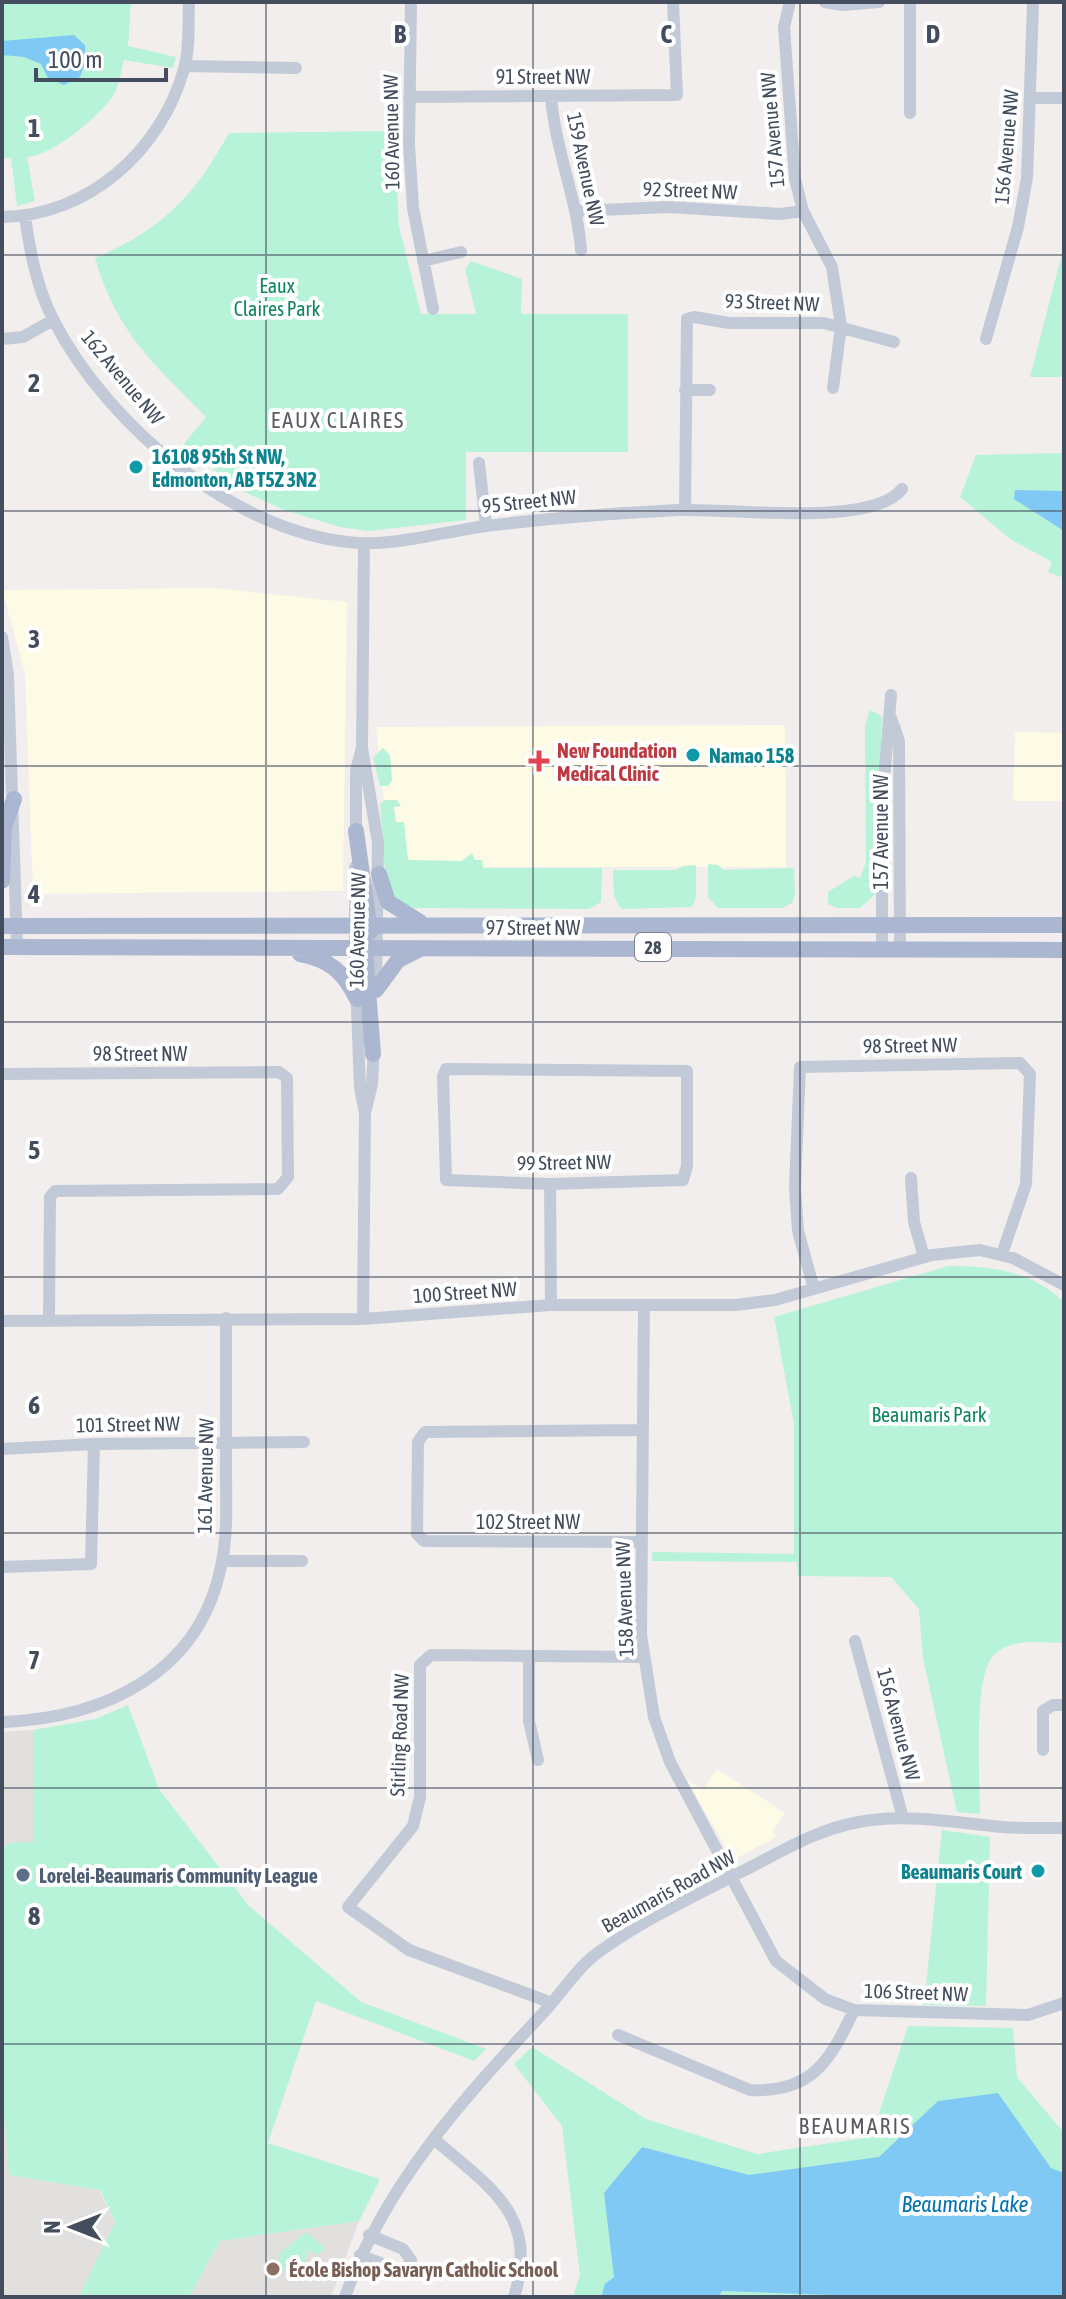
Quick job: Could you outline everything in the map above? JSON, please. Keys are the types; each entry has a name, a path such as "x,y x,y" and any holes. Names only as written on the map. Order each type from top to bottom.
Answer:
{"main road":[{"path":"2,881 4,827 14,799"},
{"path":"356,831 366,925 360,928 366,947 373,1054"},
{"path":"379,874 388,902 424,925"},
{"name":"97 Street NW","path":"9,926 1064,925"},
{"name":"97 Street NW","path":"10,947 900,947 1064,950"},
{"path":"259,947 326,960 345,977 357,999"},
{"path":"376,990 398,960 425,947"}],"street":[{"path":"2,217 25,216 75,201 101,186 149,138 173,101 185,66 189,2"},
{"name":"160 Avenue NW","path":"411,2 409,97 413,208 433,309"},
{"name":"91 Street NW","path":"409,97 677,95 673,2"},
{"name":"157 Avenue NW","path":"790,2 784,27 786,74 796,152 795,179 803,211 830,244 841,326 833,388"},
{"path":"825,2 842,5 879,2"},
{"path":"910,2 910,113"},
{"name":"156 Avenue NW","path":"986,339 1018,227 1027,178 1033,2"},
{"path":"185,66 296,68"},
{"name":"159 Avenue NW","path":"551,96 559,156 576,211 581,250"},
{"path":"1032,98 1064,98"},
{"name":"92 Street NW","path":"576,211 669,207 780,214 803,211"},
{"name":"162 Avenue NW","path":"25,216 32,262 53,320 85,368 143,433 175,463"},
{"path":"423,261 461,252"},
{"name":"93 Street NW","path":"685,390 685,327 687,319 694,317 729,323 841,326 894,342"},
{"path":"2,339 23,337 53,320"},
{"path":"685,510 685,390 710,390"},
{"name":"95 Street NW","path":"175,463 214,494 243,511 301,533 364,544 584,515 685,510 853,511 883,505 902,489"},
{"path":"479,463 486,526"},
{"name":"160 Avenue NW","path":"364,544 362,748 372,795 379,874 366,925"},
{"path":"2,637 8,675 14,799 10,947"},
{"name":"157 Avenue NW","path":"882,947 885,740 891,718 891,695"},
{"name":"157 Avenue NW","path":"891,718 899,741 900,947"},
{"name":"160 Avenue NW","path":"356,831 356,770 362,748"},
{"name":"160 Avenue NW","path":"365,1113 372,1084 376,990 366,947"},
{"name":"160 Avenue NW","path":"363,1319 365,1113 360,1088 357,999 366,947"},
{"name":"98 Street NW","path":"814,1289 798,1231 795,1187 800,1067 1020,1063 1030,1074 1026,1184 1002,1254"},
{"name":"99 Street NW","path":"446,1069 687,1071 687,1166 683,1180 550,1184 446,1180 443,1076 446,1069"},
{"name":"98 Street NW","path":"2,1074 279,1072 287,1078 288,1177 278,1189 55,1191 50,1197 49,1318"},
{"path":"911,1178 914,1222 924,1257"},
{"path":"550,1184 551,1305"},
{"name":"100 Street NW","path":"2,1321 49,1318 363,1319 551,1305 736,1305 775,1300 924,1257 980,1250 1002,1254 1064,1285"},
{"name":"158 Avenue NW","path":"644,1306 644,1657 654,1717 670,1762 776,1961 825,1999 854,2010"},
{"name":"161 Avenue NW","path":"2,1722 69,1716 118,1699 167,1663 195,1629 211,1599 222,1561 226,1318"},
{"name":"102 Street NW","path":"642,1542 424,1541 417,1534 418,1442 425,1432 643,1430"},
{"name":"101 Street NW","path":"2,1449 94,1444 304,1442"},
{"path":"2,1567 91,1564 94,1444"},
{"path":"222,1561 302,1561"},
{"name":"156 Avenue NW","path":"855,1641 903,1818"},
{"name":"Stirling Road NW","path":"552,2003 409,1950 348,1907 413,1826 420,1797 420,1665 431,1655 644,1657"},
{"path":"529,1657 529,1721 538,1760"},
{"path":"1043,1750 1043,1711 1053,1705 1064,1705"},
{"name":"Beaumaris Road NW","path":"345,2297 369,2235 398,2185 495,2064 593,1956 645,1923 826,1831 865,1821 903,1818 1064,1828"},
{"name":"106 Street NW","path":"618,2035 750,2090 767,2091 799,2083 819,2070 836,2050 854,2010 1028,2015 1060,2005 1064,2021"},
{"path":"434,2139 501,2198 520,2230 521,2275 514,2297"},
{"path":"360,2255 395,2269 407,2270 411,2260 403,2249 369,2235"}],"shaded area":[{"path":"215,588 347,602 343,891 33,894 25,673 2,590"},
{"path":"785,725 786,867 391,867 376,727"},
{"path":"1015,732 1064,733 1064,801 1013,801"},
{"path":"33,1730 33,1843 9,1843 2,1850 2,1732"},
{"path":"717,1769 785,1813 773,1830 776,1837 733,1860 687,1780 703,1789"},
{"path":"2,2091 9,2175 99,2190 115,2222 79,2297 2,2297"},
{"name":"École Bishop Savaryn Catholic School","path":"359,2221 331,2297 189,2297 220,2241"}],"green space":[{"path":"2,2 131,2 128,46 176,57 173,68 124,60 115,92 97,114 50,150 27,157 35,201 17,206 11,158 2,158"},
{"name":"Eaux Claires Park","path":"394,131 399,227 421,314 476,314 465,269 471,261 522,279 521,314 628,314 628,452 466,452 466,520 368,531 340,527 284,510 240,490 183,445 206,417 154,363 126,327 114,307 95,258 139,236 174,209 203,175 229,133"},
{"path":"1064,246 1064,377 1030,377"},
{"path":"1064,453 1064,578 1048,572 1052,562 1010,539 960,497 976,455"},
{"path":"870,710 882,716 876,893 860,908 837,908 828,904 828,892 854,876 860,878 866,862 865,724"},
{"path":"383,748 390,755 392,780 388,786 380,786 373,757"},
{"path":"385,800 397,800 401,806 394,807 396,822 404,822 408,860 462,861 472,853 475,860 482,860 483,868 602,868 601,902 589,909 414,908 394,902 386,886 380,804"},
{"path":"708,864 718,865 723,870 794,868 795,895 792,903 782,908 718,908 708,897"},
{"path":"696,865 696,897 692,907 621,909 614,896 613,870 677,870"},
{"name":"Beaumaris Park","path":"948,1266 1010,1272 1038,1283 1064,1302 1064,1643 1027,1642 1008,1646 993,1656 987,1668 980,1707 980,1814 957,1812 923,1658 919,1609 891,1577 798,1576 797,1562 652,1561 652,1552 794,1554 794,1424 774,1317"},
{"path":"128,1705 159,1789 249,1906 361,2002 486,2049 474,2061 316,2001 268,2143 380,2179 359,2221 220,2241 189,2297 79,2297 115,2222 100,2190 9,2175 2,2091 2,1850 9,1843 33,1842 33,1730 95,1719"},
{"path":"942,1830 990,1837 986,2006 924,2005"},
{"name":"Beaumaris Lake","path":"908,2026 1013,2028 1017,2077 1064,2133 1064,2297 573,2297 580,2275 562,2126 514,2064 532,2047 646,2119 757,2154 871,2137"},
{"path":"306,2232 325,2248 318,2255 309,2249 299,2278 293,2279 278,2265 280,2253"}],"water":[{"path":"74,35 85,45 86,60 80,77 64,85 48,78 41,64 24,57 2,55 2,41"},
{"path":"1015,490 1064,491 1064,531 1014,499"},
{"name":"Beaumaris Lake","path":"998,2093 1051,2168 1064,2173 1064,2297 883,2297 722,2291 719,2297 601,2297 605,2284 614,2277 604,2193 642,2147 749,2175 879,2157 938,2101"}],"place":[{"name":"16108 95th St NW, Edmonton, AB T5Z 3N2","path":"136,467"},
{"name":"Namao 158","path":"693,755"},
{"name":"New Foundation Medical Clinic","path":"539,761"},
{"name":"Beaumaris Court","path":"1038,1871"},
{"name":"Lorelei-Beaumaris Community League","path":"23,1875"},
{"name":"École Bishop Savaryn Catholic School","path":"273,2269"}],"district":[{"name":"EAUX CLAIRES","path":"338,420"},
{"name":"BEAUMARIS","path":"855,2126"}]}
